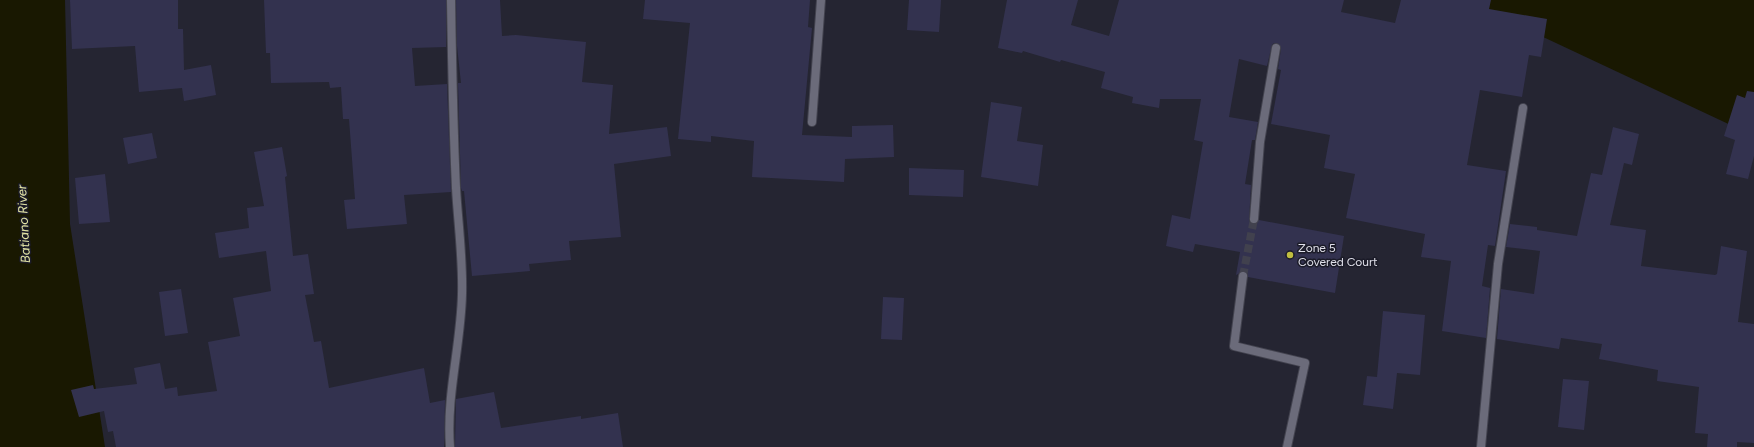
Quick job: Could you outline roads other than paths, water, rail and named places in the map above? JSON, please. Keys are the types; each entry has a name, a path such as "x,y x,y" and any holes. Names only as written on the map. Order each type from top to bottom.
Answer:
{"street":[{"path":"450,447 448,424 450,400 458,350 462,294 453,104 451,0"},
{"path":"812,122 821,0"},
{"path":"1254,220 1260,142 1276,48"},
{"path":"1481,447 1498,264 1524,108"},
{"path":"1243,276 1234,346 1305,363 1287,447"}],"water":[{"name":"Batiano River","path":"0,0 65,0 70,224 105,447 0,447"},
{"path":"1464,0 1754,0 1754,136 1505,19"}],"tunnel":[{"path":"1243,276 1254,219"}],"place":[{"name":"Zone 5 Covered Court","path":"1290,255"}]}
